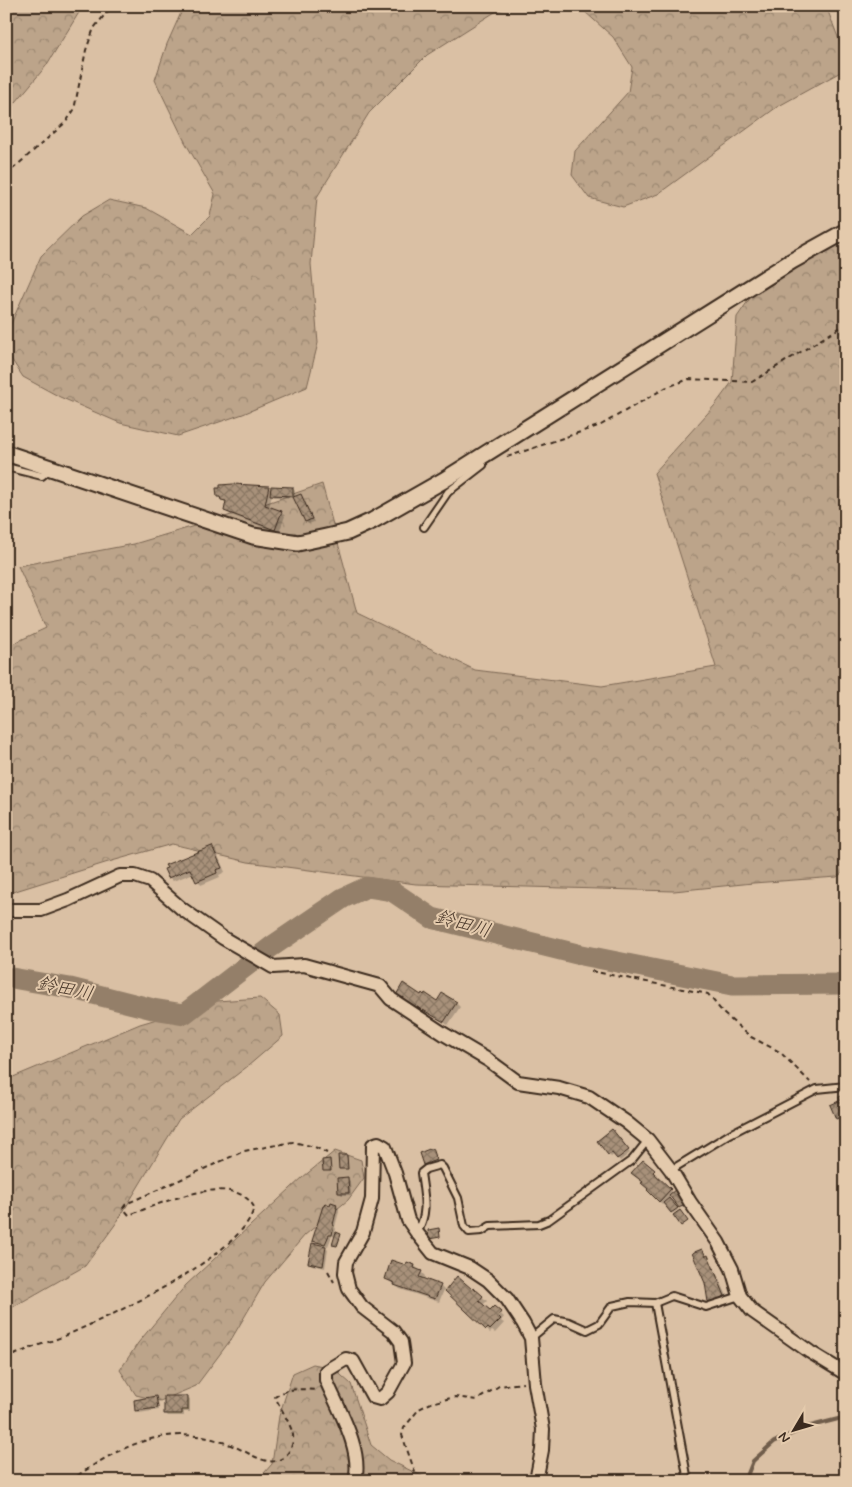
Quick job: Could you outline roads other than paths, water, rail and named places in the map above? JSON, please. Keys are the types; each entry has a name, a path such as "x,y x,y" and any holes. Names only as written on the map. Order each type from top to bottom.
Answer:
{"street":[{"path":"6,453 253,536 298,543 348,532 372,521 481,461 792,262 846,231"},
{"path":"6,910 40,910 68,900 120,876 135,876 150,881 182,909 223,938 273,968 304,965 380,986 391,999 488,1060 518,1082 559,1088 589,1097 626,1122 648,1140 671,1170 690,1202 718,1242 732,1269 740,1296 752,1311 810,1352 846,1374"},
{"path":"355,1481 356,1455 326,1380 326,1371 346,1358 353,1361 373,1398 380,1399 388,1392 404,1363 401,1342 393,1331 362,1307 349,1289 345,1273 346,1262 363,1232 372,1200 374,1146 378,1143 385,1147 395,1173 408,1220 417,1233 433,1253 470,1268 488,1280 506,1299 531,1338 535,1382 543,1429 542,1450 536,1481"}],"lane":[{"path":"424,527 448,492 481,461"},
{"path":"6,467 42,476 51,469"},
{"path":"671,1170 730,1134 817,1089 846,1086"},
{"path":"417,1233 424,1221 425,1203 421,1173 426,1169 440,1165 443,1168 458,1198 464,1226 469,1232 482,1231 490,1226 539,1224 549,1220 632,1160 648,1140"},
{"path":"531,1338 554,1319 569,1322 587,1330 598,1324 612,1306 630,1302 655,1303 672,1296 706,1307 740,1296"},
{"path":"655,1303 688,1481"}],"waterway":[{"name":"鈴田川","path":"6,977 70,988 153,1009 184,1014 271,947 343,898 367,887 392,891 432,918 577,954 732,985 846,984"},
{"path":"745,1481 753,1461 774,1442 807,1427 846,1417"}]}
